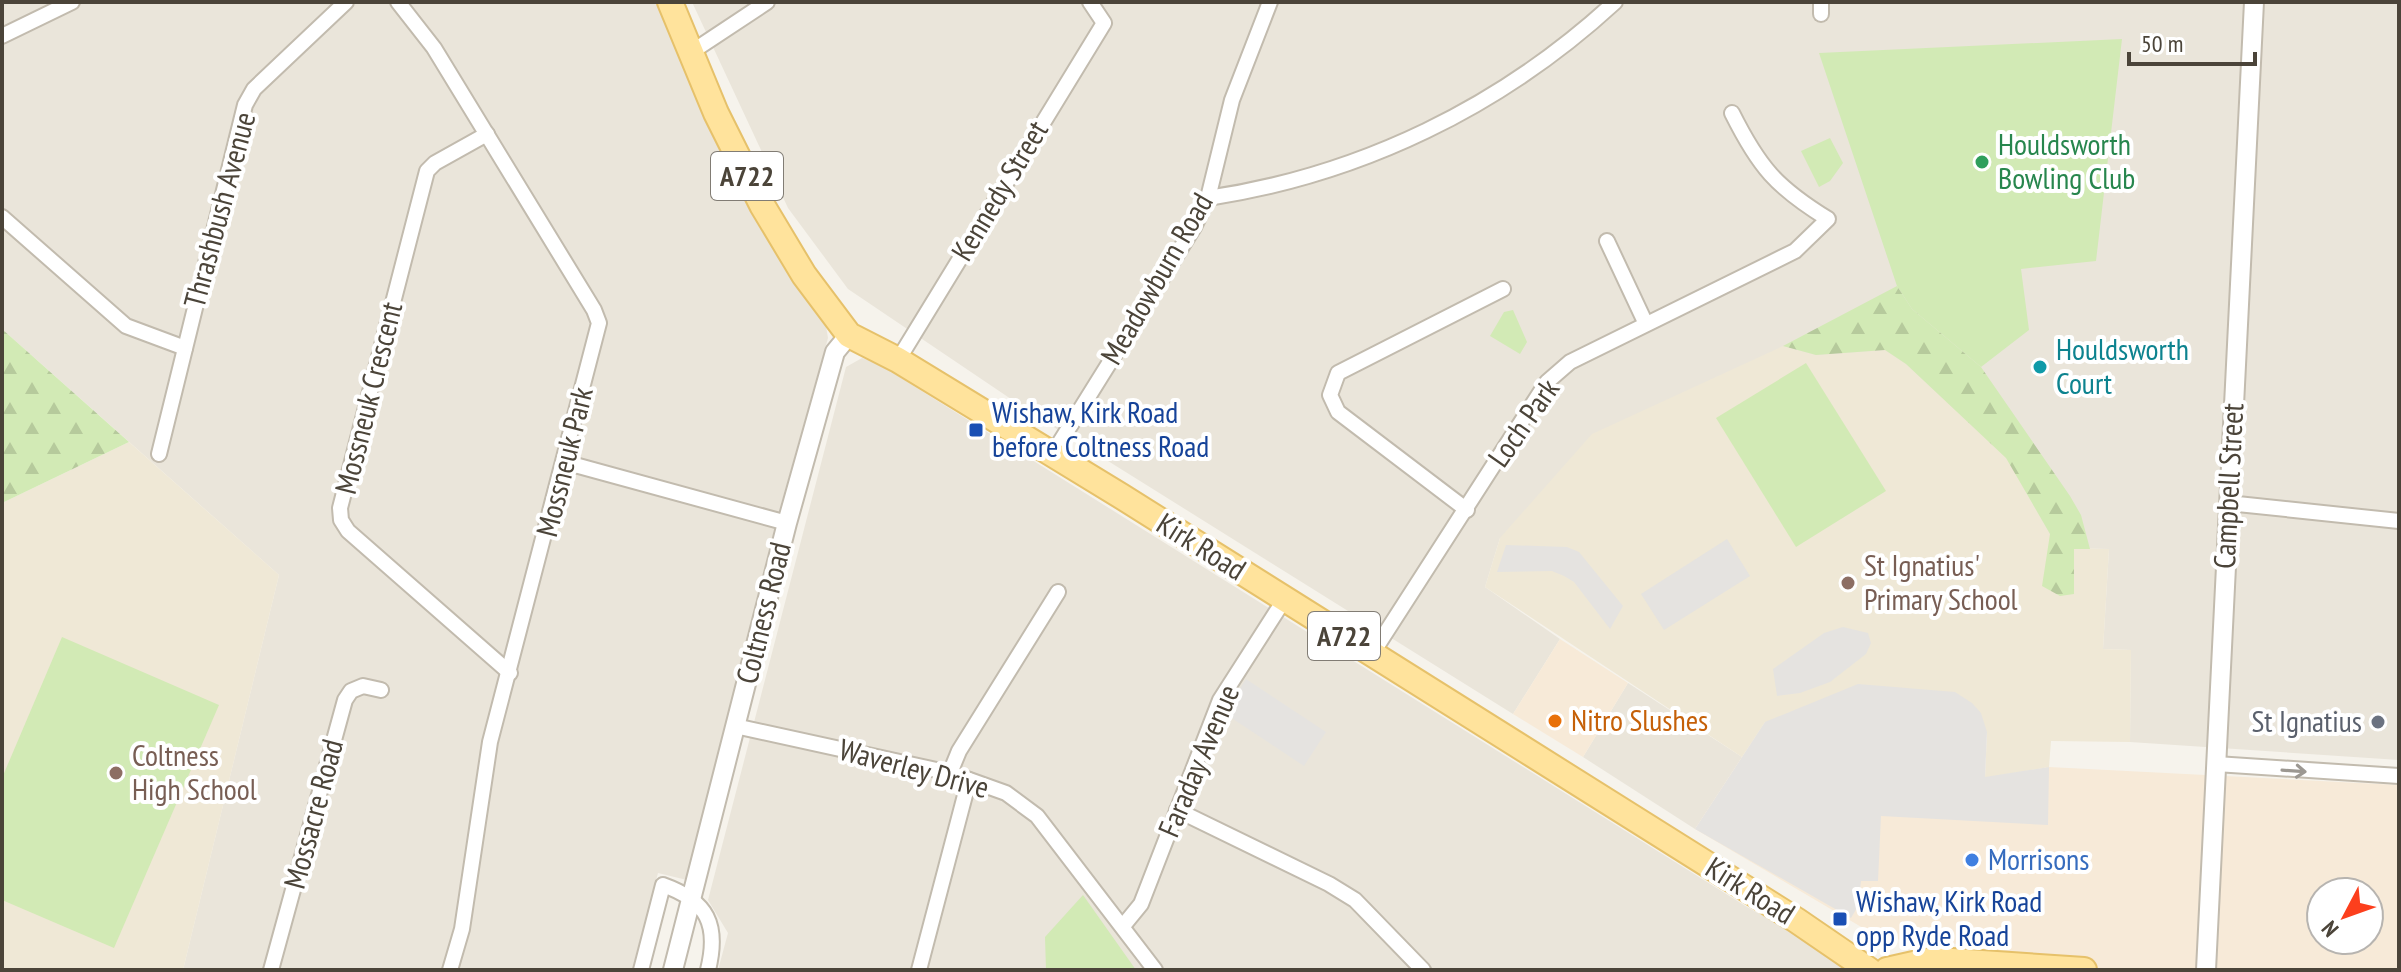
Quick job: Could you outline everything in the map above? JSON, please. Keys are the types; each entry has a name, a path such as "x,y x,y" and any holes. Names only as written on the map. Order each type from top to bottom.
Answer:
{"main road":[{"name":"Kirk Road","path":"670,2 735,153 762,205 804,275 849,335 898,360 1372,654 1796,920 1869,970"},
{"path":"1895,970 1927,961 1965,967 2084,970"}],"street":[{"path":"2,36 72,2"},
{"name":"Thrashbush Avenue","path":"159,454 245,105 254,89 346,2"},
{"name":"Mossneuk Park","path":"398,2 425,34 594,310 599,323 490,742 462,929 450,970"},
{"path":"690,53 767,2"},
{"name":"Kennedy Street","path":"898,360 1104,23 1090,2"},
{"name":"Meadowburn Road","path":"1052,455 1194,227 1208,198 1232,100 1270,2"},
{"path":"1208,198 1263,190 1360,161 1441,125 1570,43 1615,2"},
{"name":"Campbell Street","path":"2206,970 2254,2"},
{"name":"Loch Park","path":"1372,654 1547,382 1570,362 1645,322 1795,251 1828,219 1792,197 1762,167 1732,113"},
{"name":"Mossneuk Crescent","path":"487,134 435,163 427,171 340,508 341,520 348,531 510,673"},
{"path":"2,218 126,326 185,348"},
{"path":"1607,241 1645,322"},
{"path":"1467,510 1338,412 1330,395 1338,373 1503,289"},
{"name":"Coltness Road","path":"673,970 787,523 835,352 849,335"},
{"path":"564,462 787,523"},
{"path":"2228,503 2399,521"},
{"path":"950,773 959,751 1058,592"},
{"name":"Faraday Avenue","path":"1123,926 1141,904 1220,700 1284,600"},
{"name":"Mossacre Road","path":"271,970 345,700 351,691 363,686 381,690"},
{"name":"Waverley Drive","path":"735,726 950,773 1006,793 1037,816 1155,970"},
{"path":"2216,764 2399,776"},
{"path":"919,970 969,780"},
{"path":"1177,810 1329,884 1355,900 1423,970"},
{"path":"641,970 663,885 692,897 711,924 715,943 708,970"}],"shaded area":[{"path":"2,2 662,2 824,314 828,338 775,526 687,880 658,873 632,970 183,970 279,575 2,329"},
{"path":"692,2 2399,2 2399,760 2130,742 2131,650 2103,649 2109,549 1500,538 1485,587 1560,639 1513,714 1036,416 848,289 788,208"},
{"path":"1783,346 1816,355 1885,350 1906,364 2006,457 2050,534 2068,548 2109,549 2103,649 2131,650 2130,742 2051,741 2049,767 1985,778 1987,732 1765,722 1742,757 1485,587 1500,538 1592,434"},
{"path":"862,358 877,363 1747,907 1832,953 1851,970 718,970 728,933 708,900 846,367"},
{"name":"Coltness High School","path":"129,442 279,575 183,970 2,970 2,503"},
{"path":"1727,539 1750,576 1664,630 1641,594"},
{"path":"1506,545 1567,547 1579,552 1623,606 1610,629 1574,582 1564,576 1552,571 1497,572"},
{"path":"1843,627 1868,633 1871,643 1866,654 1830,682 1800,693 1777,696 1773,669 1824,633"},
{"path":"1560,639 1628,683 1583,757 1513,714"},
{"path":"1246,679 1326,732 1304,766 1224,713"},
{"path":"1628,683 1742,757 1695,829 1583,757"},
{"path":"1858,684 1955,692 1972,703 1981,713 1987,732 1985,777 2049,767 2048,825 1881,816 1878,881 1861,881 1858,906 1851,918 1695,829 1765,722"},
{"path":"1765,722 1985,778 2049,767 2399,785 2399,970 1997,970 1997,947 1880,938 1695,829"}],"green space":[{"name":"Houldsworth Bowling Club","path":"2122,39 2096,261 2021,269 2029,330 1981,367 1912,309 1897,286 1819,53"},
{"path":"1830,138 1843,163 1830,181 1819,187 1801,151"},
{"path":"1897,286 1912,309 1981,367 2081,515 2090,549 2074,549 2074,594 2060,596 2042,586 2050,534 2006,458 1906,364 1885,350 1816,355 1783,346"},
{"path":"1513,310 1527,342 1520,354 1490,336 1504,312"},
{"path":"2,329 129,442 2,503"},
{"path":"1806,363 1886,491 1796,547 1716,418"},
{"path":"62,637 219,705 114,948 2,900 2,778"},
{"path":"1083,895 1136,970 1046,970 1045,937"}],"place":[{"name":"Houldsworth Bowling Club","path":"1982,162"},
{"name":"Houldsworth Court","path":"2040,367"},
{"name":"Wishaw, Kirk Road before Coltness Road","path":"976,430"},
{"name":"St Ignatius' Primary School","path":"1848,583"},
{"name":"Nitro Slushes","path":"1555,721"},
{"name":"St Ignatius","path":"2378,722"},
{"name":"Coltness High School","path":"116,773"},
{"name":"Morrisons","path":"1972,860"},
{"name":"Wishaw, Kirk Road opp Ryde Road","path":"1840,919"}]}
